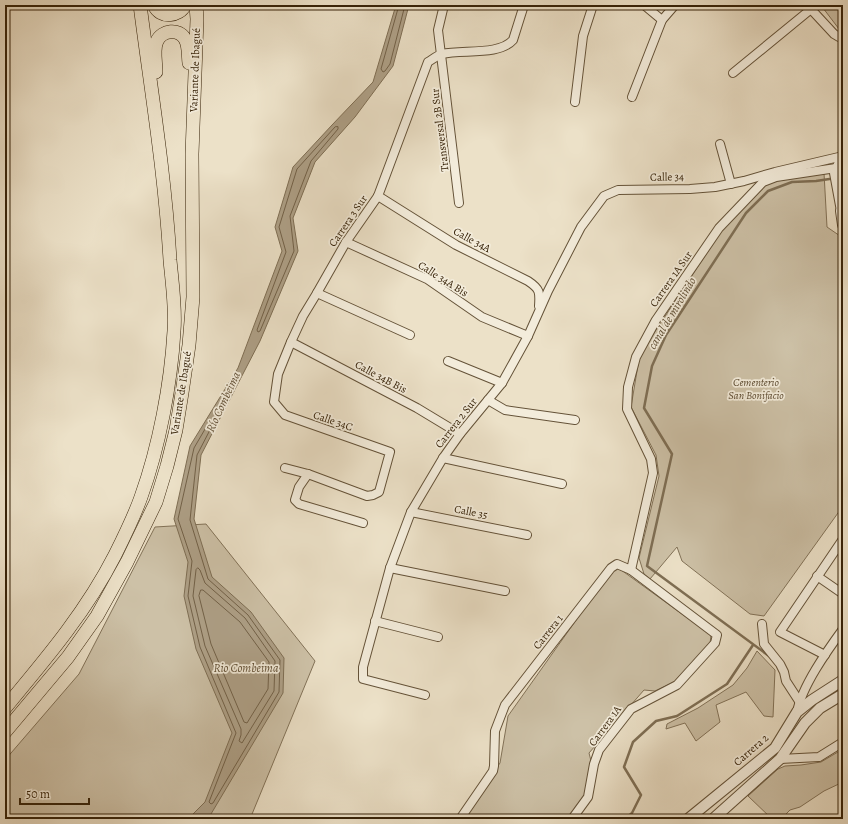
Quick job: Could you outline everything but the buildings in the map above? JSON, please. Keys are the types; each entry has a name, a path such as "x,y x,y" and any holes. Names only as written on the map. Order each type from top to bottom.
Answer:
{"highway":[{"name":"Variante de Ibagué","path":"5,708 55,648 83,609 114,556 140,498 153,461 162,422 174,330 169,230 140,5"},
{"path":"154,5 161,13 170,15 177,14 183,10 185,5"},
{"name":"Variante de Ibagué","path":"5,732 68,657 97,616 127,562 156,502 167,466 176,430 190,345 193,297 192,154 197,19 196,5"},
{"path":"157,129 156,47 160,36 170,32 180,34 186,39 193,119"}],"street":[{"name":"Transversal 2B Sur","path":"444,5 438,30 460,203"},
{"path":"441,54 504,47 513,40 524,5"},
{"path":"575,102 583,36 593,5"},
{"path":"644,5 662,20"},
{"path":"632,97 662,20 675,5"},
{"path":"733,73 812,6 834,34 841,37"},
{"name":"Carrera 3 Sur","path":"274,402 278,374 303,316 346,242 378,196 428,62 441,54"},
{"path":"720,144 732,184"},
{"path":"843,156 835,170 843,225"},
{"name":"Calle 34","path":"604,196 618,190 690,189 732,184 843,156"},
{"name":"Carrera 1A Sur","path":"631,570 653,473 651,459 627,409 628,386 636,358 656,320 719,228 763,182 776,177 835,170"},
{"name":"Calle 34A","path":"378,196 456,245 528,281 537,288 540,295 539,311"},
{"name":"Carrera 2 Sur","path":"425,695 363,679 363,667 390,568 411,512 443,458 460,434 502,383 528,336 581,227 604,196"},
{"name":"Calle 34A Bis","path":"346,242 427,280 482,317 528,336"},
{"path":"317,293 410,335"},
{"name":"Calle 34B Bis","path":"291,342 418,408 460,434"},
{"path":"448,361 502,383"},
{"path":"488,400 505,410 575,420"},
{"name":"Calle 34C","path":"274,402 285,415 390,452 379,492 373,495 367,496 308,474"},
{"path":"443,458 562,484"},
{"path":"285,468 308,474 299,487 295,500 299,504 363,523"},
{"name":"Calle 35","path":"411,512 527,535"},
{"path":"825,655 780,632 843,539"},
{"name":"Carrera 1","path":"460,819 493,771 495,731 505,705 611,568 617,564 631,570"},
{"path":"390,568 505,591"},
{"name":"Carrera 1A","path":"572,819 588,797 594,764 599,750 626,715 631,709 677,685 715,643 717,635 631,570"},
{"path":"817,576 843,594"},
{"path":"375,621 438,637"},
{"path":"762,624 764,644 780,664 786,681 799,701"},
{"path":"797,712 799,701 825,655 843,629"},
{"name":"Carrera 2","path":"688,819 775,748 797,712 812,700 843,680"},
{"path":"713,819 780,759 805,723 820,708 843,694"},
{"path":"780,759 819,756 843,742"}],"green space":[{"path":"827,5 843,5 843,26 839,29 823,8"},
{"name":"Cementerio San Bonifacio","path":"824,173 827,227 843,238 843,506 764,616 750,614 682,561 677,547 650,579 644,574 639,558 659,476 656,455 631,407 639,359 654,333 722,230 765,185 776,181"},
{"path":"206,524 315,661 250,819 5,819 5,760 79,674 155,527"},
{"path":"617,567 711,635 710,644 674,682 655,691 644,690 589,753 591,761 585,796 568,819 461,819 500,763 508,716 611,571"},
{"path":"757,651 775,670 773,717 764,716 746,692 716,705 720,722 696,741 685,723 666,729 667,724 698,708 733,685 747,668"},
{"path":"843,749 843,782 824,791 800,807 790,810 782,819 772,819 748,796 778,769 785,766 821,762"}],"water":[{"name":"Rio Combeima","path":"396,5 409,5 393,66 355,117 315,162 293,218 298,251 260,341 201,455 194,519 212,577 251,612 284,658 283,693 208,819 188,819 205,802 232,733 196,649 184,596 188,562 174,519 190,446 238,368 282,251 275,227 293,167 373,82"}],"waterway":[{"name":"canal de mirolindo","path":"769,656 647,566 672,454 644,408 652,366 666,335 746,213 768,191 792,182 816,181 843,177"},
{"path":"625,819 632,813 641,795 624,767 633,742 656,721 677,716 727,684 753,645"}],"water label":[{"name":"Río Combeima","path":"223,402"}]}
